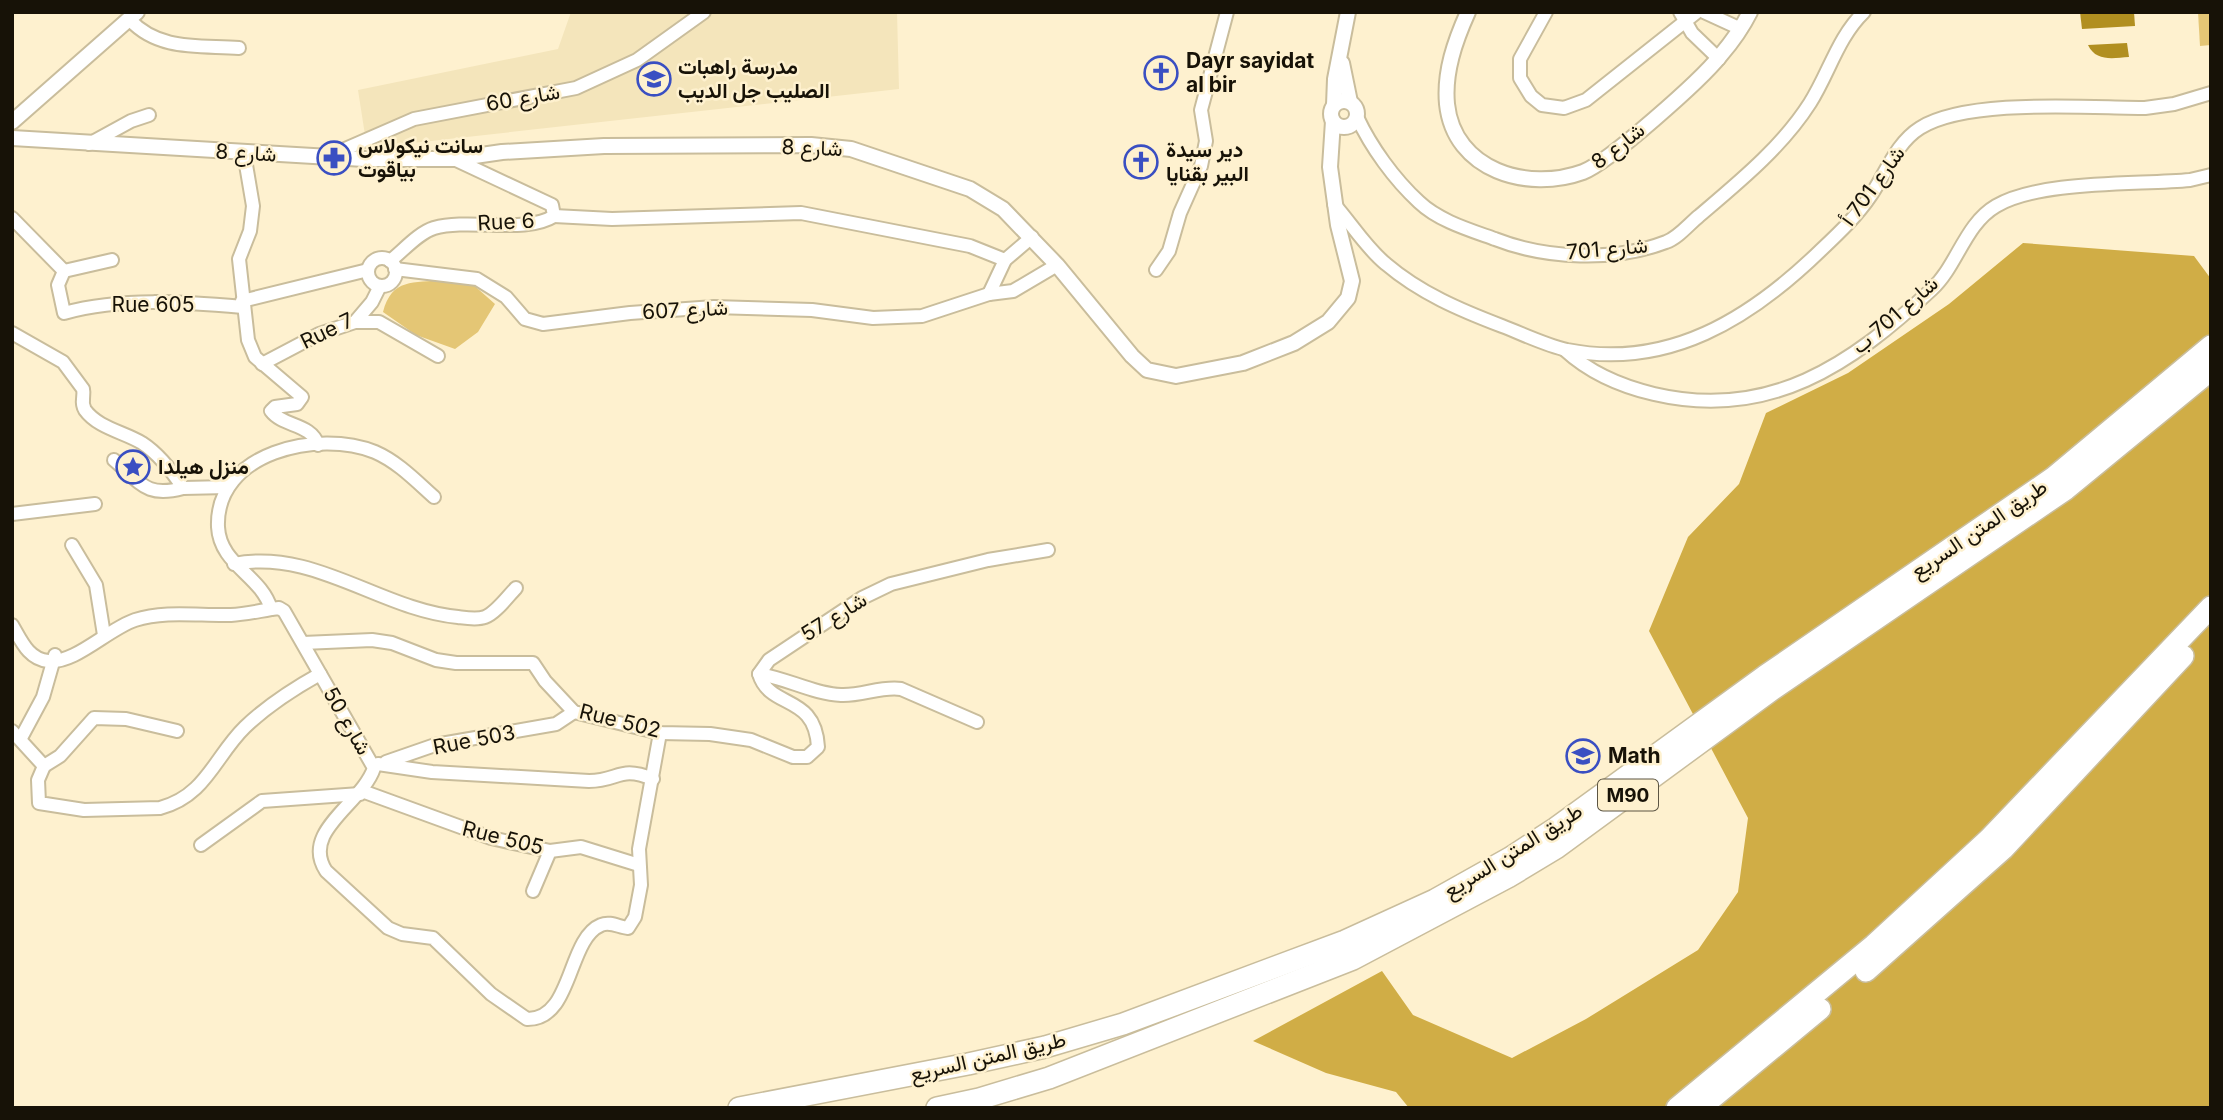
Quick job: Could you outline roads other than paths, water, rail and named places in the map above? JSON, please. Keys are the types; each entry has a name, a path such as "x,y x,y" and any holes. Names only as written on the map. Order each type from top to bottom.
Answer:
{"highway":[{"name":"طريق المتن السريع","path":"739,1108 968,1064 1045,1047 1123,1024 1332,946 1435,900 1556,828 1765,676 2053,478 2211,346"},
{"name":"طريق المتن السريع","path":"937,1108 979,1099 1106,1058 1353,959 1438,917 1508,877 1556,848 1773,690 2066,489 2211,370"},
{"path":"1700,1108 1726,1078 1989,839 2211,607"},
{"path":"1677,1108 1726,1078 1884,956 2003,849 2211,626"},
{"path":"968,1064 979,1099"}],"street":[{"name":"شارع 60","path":"329,156 414,118 561,92 596,80 637,61 704,12"},
{"path":"1156,270 1169,251 1180,213 1203,158 1206,141 1200,110 1227,12"},
{"path":"1346,123 1334,105 1348,12"},
{"name":"شارع 8","path":"1468,12 1448,69 1447,105 1453,126 1462,143 1499,173 1520,180 1542,181 1586,171 1646,124 1718,59 1741,29 1750,12"},
{"path":"1546,12 1520,59 1520,78 1531,96 1542,105 1564,108 1586,100 1682,17 1697,12"},
{"path":"1704,12 1741,29"},
{"name":"شارع 701","path":"1346,123 1367,138 1420,203 1459,226 1528,251 1560,255 1635,251 1669,242 1745,177 1778,143 1810,103 1851,25 1864,12"},
{"path":"12,122 133,16 141,31 162,42 239,48"},
{"path":"1682,17 1718,59"},
{"path":"1341,59 1350,102 1346,123"},
{"name":"شارع 701 أ","path":"1565,350 1628,356 1668,349 1733,320 1809,261 1853,219 1909,136 1922,126 1969,111 2146,108 2174,104 2211,93"},
{"path":"1334,105 1339,101 1350,102"},
{"path":"89,144 131,121 149,116"},
{"name":"شارع 8","path":"12,138 244,153 454,159 502,152 604,146 840,146 891,160 970,189 1003,209 1057,265 1132,356 1147,370 1176,376 1242,363 1294,343 1328,322 1342,307 1351,291 1352,281 1334,204 1330,144 1346,123"},
{"path":"244,153 253,206 250,231 239,259 248,340 255,358 302,397 298,404 275,407 271,411 280,419 312,433 318,445"},
{"name":"Rue 6","path":"392,265 431,229 448,225 538,222 554,215 552,205 542,198 509,187 454,159"},
{"name":"شارع 701 ب","path":"1565,350 1586,369 1603,376 1636,389 1691,401 1722,401 1785,390 1841,362 1935,287 1983,216 1996,206 2039,192 2190,180 2211,175"},
{"path":"1334,204 1382,262 1412,285 1447,303 1565,350"},
{"path":"554,215 612,219 802,213 970,246 1005,260"},
{"path":"12,218 64,271 112,260"},
{"path":"989,294 1005,260 1032,237"},
{"path":"376,259 392,265 390,283 380,286 373,283 368,270 376,259"},
{"name":"شارع 607","path":"392,265 477,279 506,297 525,319 543,324 630,313 713,307 812,310 893,318 922,316 989,294 1024,286 1057,265"},
{"name":"Rue 605","path":"64,271 58,285 64,313 100,305 149,302 242,304 368,270"},
{"name":"Rue 7","path":"262,364 319,334 355,322 372,302 380,286"},
{"path":"372,302 379,322"},
{"path":"355,322 379,322 438,356"},
{"path":"12,333 51,353 71,370 85,394 82,402 84,409 94,420 143,444 170,467 183,488"},
{"path":"1603,376 1602,362 1606,355"},
{"path":"434,497 401,468 376,453 348,445 286,449 250,465 228,487 219,506 220,541 234,564 264,561 290,563 435,614 485,617 516,587"},
{"path":"114,460 156,493 169,493 183,488 228,487"},
{"path":"199,487 219,506"},
{"path":"12,514 95,504"},
{"path":"72,545 96,585 99,638"},
{"name":"شارع 57","path":"759,674 769,660 809,631 862,598 891,584 988,560 1048,550"},
{"name":"شارع 50","path":"234,564 261,587 271,609 279,608 288,615 376,766 361,792 322,836 317,853 326,871 375,917 402,934 433,938 512,1009 527,1019 541,1017 567,983 578,953 594,930 606,924 623,928 631,926 641,885 639,865"},
{"path":"44,766 16,734 43,697 55,658 84,642 146,617 233,615 271,609"},
{"path":"14,628 27,637 37,649 55,658"},
{"name":"Rue 502","path":"303,643 372,640 392,643 436,660 456,663 533,663 545,681 574,712 660,733 733,737 793,757 813,754 818,747 817,730 805,711 764,686 759,674"},
{"path":"177,730 126,719 94,718 60,756 44,766 38,780 39,803 84,810 170,805 206,779 230,742 246,726 288,692 320,674"},
{"path":"759,674 841,695 862,694 889,687 901,689 977,722"},
{"name":"Rue 503","path":"376,766 435,746 556,724 574,712"},
{"path":"639,865 660,733"},
{"path":"376,766 589,781 604,780 627,771 653,779"},
{"path":"201,845 262,801 361,792"},
{"name":"Rue 505","path":"361,792 491,838 550,851 581,847 639,865"},
{"path":"533,891 550,851"}],"place":[{"name":"Dayr sayidat al bir","path":"1161,73"},
{"name":"مدرسة راهبات الصليب جل الديب","path":"654,79"},
{"name":"سانت نيكولاس بياقوت","path":"334,158"},
{"name":"دير سيدة البير بقنايا","path":"1141,162"},
{"name":"منزل هيلدا","path":"133,467"},
{"name":"Math","path":"1583,756"}]}
